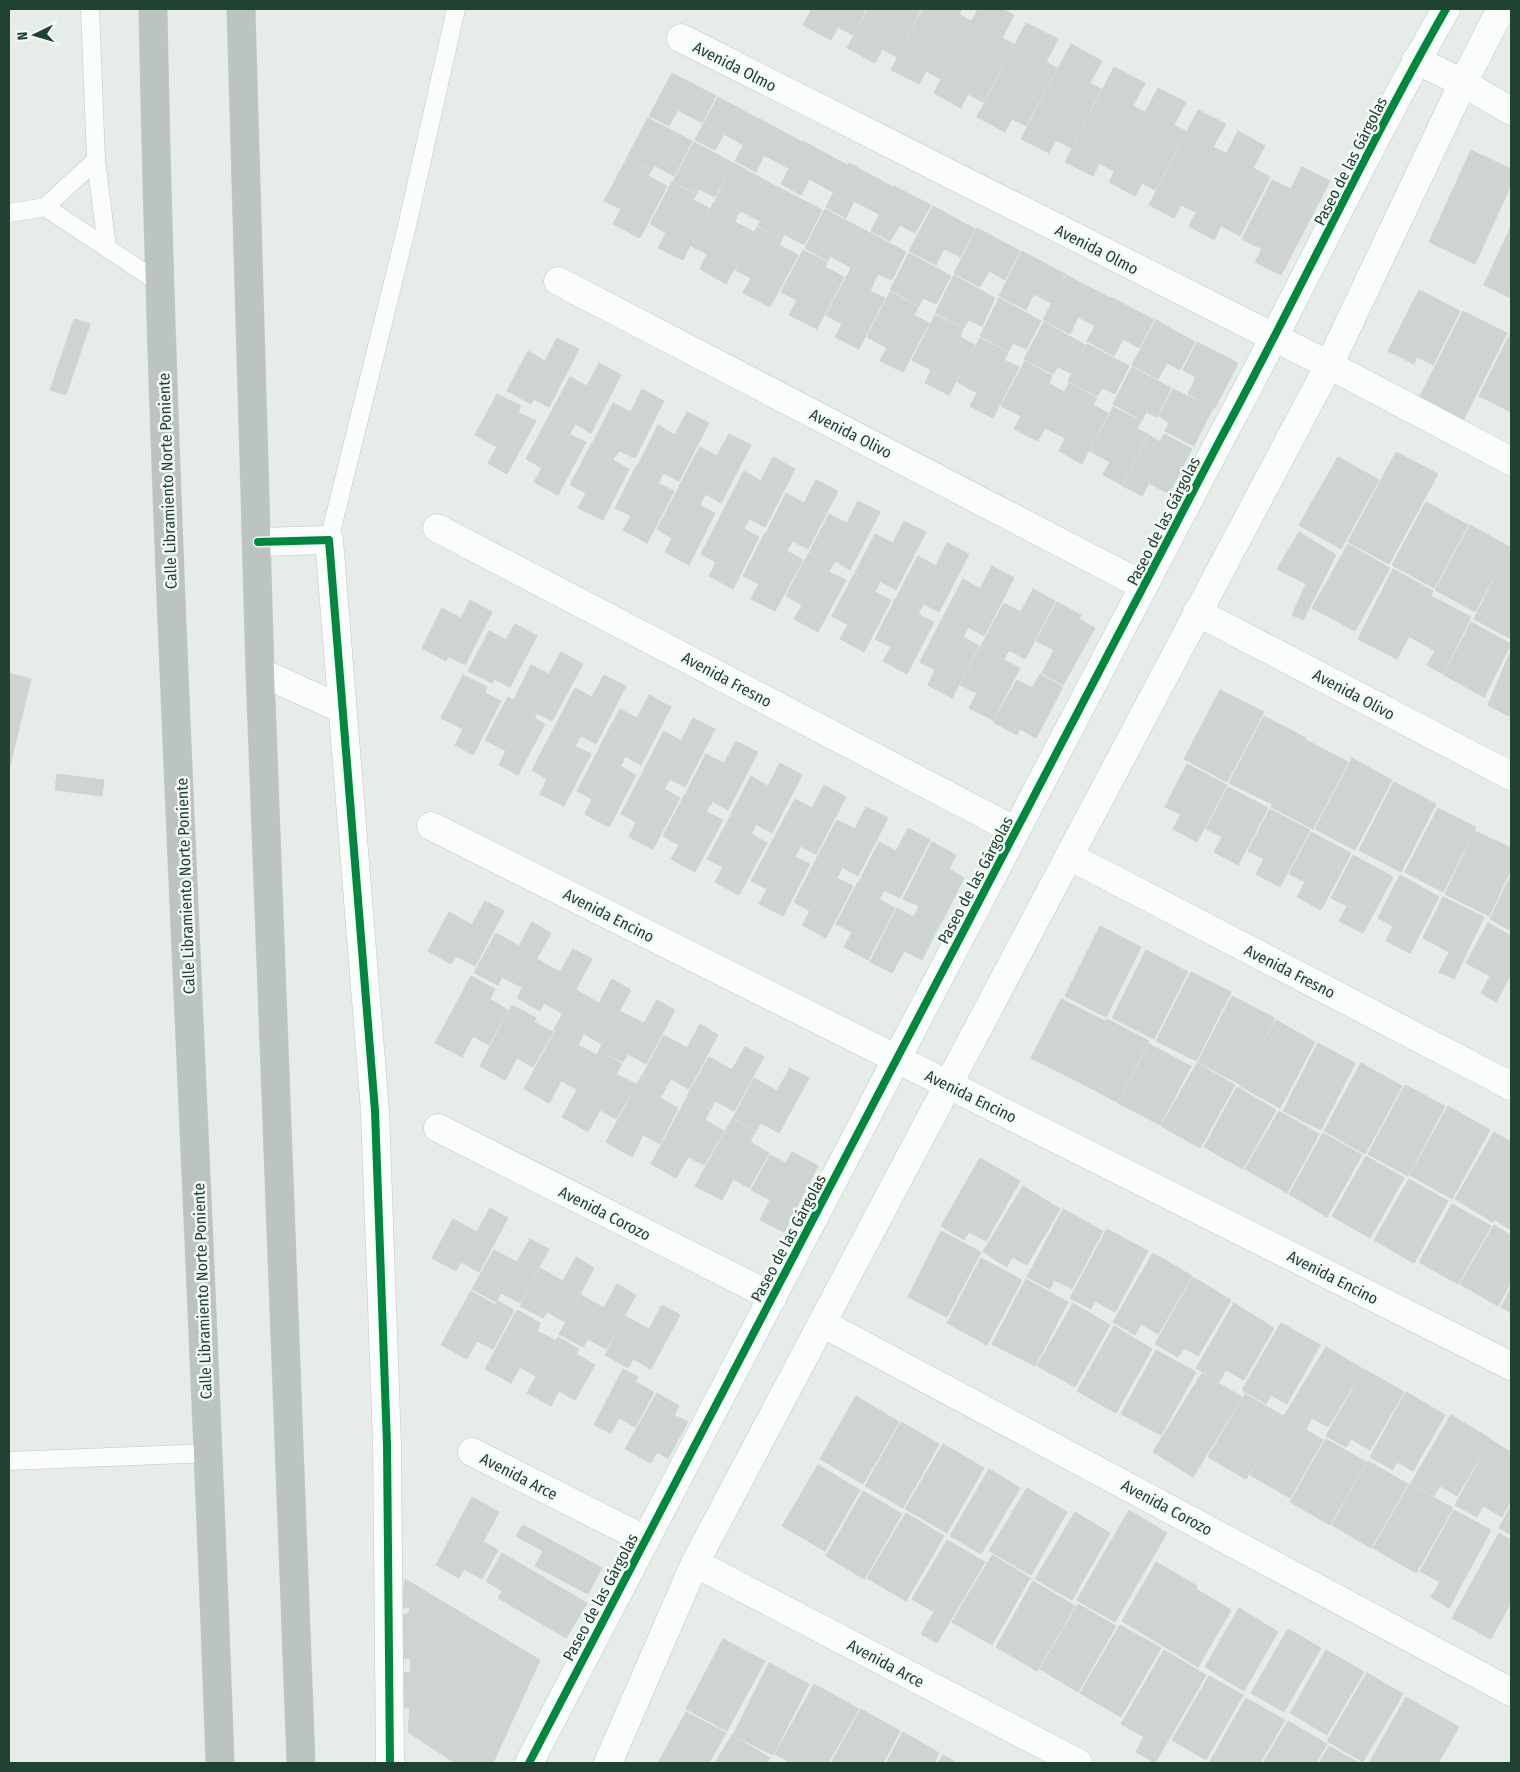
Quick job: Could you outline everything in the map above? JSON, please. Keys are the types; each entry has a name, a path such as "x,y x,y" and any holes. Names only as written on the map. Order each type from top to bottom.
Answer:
{"highway":[{"name":"Calle Libramiento Norte Poniente","path":"153,9 158,282 210,1453 220,1763"},
{"path":"241,9 246,218 258,542 260,672 300,1763"}],"street":[{"name":"Paseo de las Gárgolas","path":"529,1763 1275,339 1416,60 1446,9"},
{"path":"608,1763 695,1563 1328,365 1463,83 1502,9"},
{"name":"Avenida Olmo","path":"681,38 1328,365 1511,461"},
{"path":"1416,60 1463,83 1511,111"},
{"name":"Avenida Olivo","path":"558,281 1144,586"},
{"name":"Avenida Fresno","path":"437,528 1016,831"},
{"path":"258,542 329,540 375,1111 386,1444 390,1763"},
{"name":"Avenida Olivo","path":"1197,612 1511,776"},
{"path":"260,672 342,709"},
{"name":"Avenida Encino","path":"431,826 1511,1366"},
{"name":"Avenida Fresno","path":"1069,856 1511,1086"},
{"name":"Avenida Corozo","path":"438,1128 772,1297"},
{"name":"Avenida Corozo","path":"822,1322 1511,1692"},
{"name":"Avenida Arce","path":"472,1452 646,1540"},
{"name":"Avenida Arce","path":"695,1563 1078,1763"}],"lane":[{"path":"90,9 96,160 107,248"},
{"path":"329,540 407,226 456,9"},
{"path":"9,213 45,207 96,160"},
{"path":"45,207 158,282"},
{"path":"9,1461 210,1453"}],"building":[{"path":"812,9 866,9 853,35 838,27 831,40 803,25"},
{"path":"868,9 921,9 897,57 882,49 875,63 847,48"},
{"path":"923,9 962,9 959,14 971,21 940,79 926,71 919,84 891,70"},
{"path":"978,9 1002,9 1014,15 1002,38 1014,44 983,102 968,94 961,108 934,93"},
{"path":"1026,23 1058,39 1046,62 1057,68 1026,126 1012,119 1005,132 977,117"},
{"path":"1071,44 1102,61 1090,83 1101,89 1071,148 1056,140 1049,153 1021,139"},
{"path":"1114,67 1145,83 1133,106 1145,112 1114,171 1099,163 1093,176 1065,162"},
{"path":"672,73 716,96 702,123 678,110 669,126 649,116"},
{"path":"1158,88 1186,102 1174,125 1186,131 1155,190 1142,183 1135,196 1109,182"},
{"path":"718,97 757,118 743,145 724,134 715,150 695,140"},
{"path":"1198,110 1226,124 1213,147 1226,153 1195,212 1181,205 1174,218 1149,205"},
{"path":"648,118 692,141 674,176 654,165 652,170 627,157"},
{"path":"758,118 802,142 788,168 764,155 756,172 735,161"},
{"path":"1238,131 1265,146 1253,168 1270,177 1240,236 1221,226 1214,240 1189,226"},
{"path":"803,141 847,165 833,192 809,179 801,195 781,184"},
{"path":"694,142 733,163 715,197 699,189 697,194 673,181"},
{"path":"1471,150 1511,169 1511,185 1475,264 1429,242"},
{"path":"627,158 651,171 648,176 667,186 640,238 613,224 621,209 604,201"},
{"path":"734,163 777,187 760,221 740,211 738,215 714,203"},
{"path":"849,163 893,187 879,214 854,201 846,218 826,207"},
{"path":"1302,167 1330,181 1281,275 1255,262 1262,249 1242,239 1272,180 1291,189"},
{"path":"672,182 696,195 693,200 709,208 683,260 658,248 666,233 650,224"},
{"path":"894,186 931,205 915,233 900,225 890,241 871,231"},
{"path":"778,187 822,210 804,245 784,234 782,239 758,226"},
{"path":"713,203 737,216 735,222 754,232 726,284 700,269 707,254 691,246"},
{"path":"933,206 975,229 960,257 944,249 936,265 909,251"},
{"path":"825,209 868,232 850,267 830,256 828,261 805,248"},
{"path":"1511,226 1511,298 1484,285"},
{"path":"757,227 782,240 779,245 798,255 770,307 743,293 751,278 735,270"},
{"path":"977,228 1020,251 1005,280 989,271 980,287 954,273"},
{"path":"869,232 906,252 892,280 878,274 874,282 850,269"},
{"path":"803,250 827,262 825,267 844,277 817,329 789,315 797,300 781,292"},
{"path":"1022,251 1065,274 1051,303 1034,294 1026,310 999,296"},
{"path":"909,253 951,276 936,304 923,298 919,306 890,290"},
{"path":"850,270 874,283 870,291 885,298 859,349 835,337 842,324 826,315"},
{"path":"954,275 995,298 982,326 968,320 964,328 935,313"},
{"path":"1066,275 1110,298 1095,326 1078,317 1070,334 1043,320"},
{"path":"1419,290 1460,311 1433,365 1417,357 1414,364 1388,351"},
{"path":"890,292 918,307 914,315 929,323 903,372 880,361 887,348 867,337"},
{"path":"1111,297 1154,320 1139,348 1123,339 1114,356 1087,341"},
{"path":"999,298 1041,321 1026,349 1013,343 1009,351 980,336"},
{"path":"1463,311 1507,333 1460,427 1416,404"},
{"path":"935,315 963,329 960,337 975,345 949,395 925,383 931,370 912,360"},
{"path":"74,319 90,324 66,395 50,390"},
{"path":"1156,320 1195,342 1180,370 1167,363 1158,379 1132,365"},
{"path":"1044,322 1085,345 1071,373 1058,367 1053,374 1024,359"},
{"path":"1511,334 1511,412 1479,396"},
{"path":"557,338 579,349 549,407 534,399 531,404 507,391 528,351 545,361"},
{"path":"980,338 1008,352 1004,360 1019,367 993,418 970,406 977,393 957,382"},
{"path":"1197,342 1238,363 1215,408 1188,394 1196,377 1183,370"},
{"path":"1087,344 1129,366 1115,394 1102,388 1097,396 1068,381"},
{"path":"1025,361 1052,376 1049,383 1064,392 1038,441 1014,429 1021,416 1001,406"},
{"path":"599,363 621,375 591,433 575,424 573,429 549,416 570,377 587,386"},
{"path":"1132,367 1171,388 1157,417 1146,412 1142,420 1113,404"},
{"path":"1069,383 1097,398 1093,405 1108,413 1082,464 1059,451 1065,438 1045,428"},
{"path":"642,389 664,401 635,458 619,451 616,455 593,442 613,403 631,412"},
{"path":"1173,389 1213,408 1194,446 1165,431 1169,423 1159,416"},
{"path":"497,394 521,406 518,412 536,421 507,474 488,463 497,447 475,435"},
{"path":"1113,407 1141,421 1137,429 1148,434 1122,485 1103,475 1110,462 1090,451"},
{"path":"687,412 709,423 679,481 663,473 661,478 638,465 658,425 675,435"},
{"path":"549,416 572,429 570,435 586,442 558,495 534,482 542,468 526,459"},
{"path":"729,434 751,445 721,503 706,494 703,499 679,486 700,447 717,456"},
{"path":"1164,434 1192,449 1169,494 1149,483 1142,496 1123,486 1149,435 1160,442"},
{"path":"592,443 616,455 613,460 629,469 603,520 578,508 586,493 570,485"},
{"path":"1396,452 1438,474 1389,564 1348,542"},
{"path":"773,457 795,469 765,527 750,519 747,523 723,511 744,471 761,481"},
{"path":"1338,457 1379,480 1341,549 1299,525"},
{"path":"637,465 661,478 658,483 674,491 647,543 623,530 631,516 615,508"},
{"path":"816,480 838,491 808,549 792,541 790,546 766,533 786,493 804,503"},
{"path":"679,487 703,499 700,505 715,513 689,565 665,552 672,538 657,529"},
{"path":"858,501 880,512 850,570 835,561 832,566 809,553 829,514 847,523"},
{"path":"1426,502 1468,525 1434,588 1392,565"},
{"path":"723,511 747,523 744,529 759,537 733,589 709,576 716,562 701,554"},
{"path":"904,521 926,532 896,590 880,581 878,586 855,573 875,534 893,543"},
{"path":"1470,525 1510,547 1475,612 1435,590"},
{"path":"1299,532 1336,555 1303,620 1292,615 1306,584 1277,569"},
{"path":"765,533 789,546 787,551 803,560 775,611 751,599 759,584 743,576"},
{"path":"947,543 969,554 939,612 924,604 921,608 897,596 918,556 936,566"},
{"path":"1348,544 1390,568 1355,631 1312,608"},
{"path":"1511,549 1511,639 1474,619"},
{"path":"808,554 832,566 829,572 846,580 818,632 794,619 802,605 786,596"},
{"path":"992,566 1014,578 984,636 968,627 966,631 942,619 963,579 980,589"},
{"path":"1393,569 1433,591 1397,659 1358,639"},
{"path":"854,574 878,586 875,592 891,600 864,652 840,639 848,625 832,616"},
{"path":"1033,589 1055,601 1025,659 1009,650 1007,654 983,642 1004,603 1021,612"},
{"path":"897,596 921,609 918,614 934,622 907,674 883,661 891,647 875,639"},
{"path":"1431,596 1471,617 1443,674 1427,665 1435,651 1410,637"},
{"path":"470,600 492,612 465,665 448,656 446,661 422,648 442,608 461,618"},
{"path":"1057,602 1081,615 1079,619 1095,628 1063,685 1042,673 1054,650 1036,641"},
{"path":"942,619 966,632 963,637 979,646 952,698 928,685 935,670 920,662"},
{"path":"1471,622 1511,644 1484,697 1444,675"},
{"path":"515,624 537,636 510,687 494,679 492,683 468,671 489,631 506,640"},
{"path":"983,642 1006,655 1004,660 1020,668 993,720 969,708 977,693 960,685"},
{"path":"1511,650 1511,717 1488,705"},
{"path":"561,652 583,664 552,721 537,713 535,717 511,705 531,665 549,674"},
{"path":"9,673 31,679 9,770"},
{"path":"1040,674 1063,687 1036,738 1020,729 1017,735 993,722 1017,680 1032,688"},
{"path":"463,675 487,687 485,693 501,701 473,755 455,745 463,729 441,718"},
{"path":"604,675 626,686 596,744 581,736 578,740 554,728 575,688 592,697"},
{"path":"1220,690 1264,712 1227,782 1184,759"},
{"path":"649,695 671,707 641,765 625,756 623,761 599,748 620,709 637,718"},
{"path":"508,697 532,710 529,715 545,724 518,775 499,765 506,751 485,740"},
{"path":"1264,716 1306,738 1272,804 1229,783"},
{"path":"693,718 715,729 685,787 670,779 667,784 643,771 664,731 681,741"},
{"path":"554,728 578,741 575,746 591,754 564,806 540,794 547,779 532,770"},
{"path":"1306,740 1348,762 1313,829 1271,807"},
{"path":"736,741 758,752 728,810 712,801 710,806 686,793 706,754 724,763"},
{"path":"599,749 623,762 620,766 636,775 609,827 585,814 592,799 577,791"},
{"path":"1352,758 1392,780 1355,850 1315,829"},
{"path":"780,763 802,775 772,833 756,824 754,829 730,816 751,776 768,786"},
{"path":"1187,764 1227,785 1197,842 1173,829 1181,814 1165,807"},
{"path":"643,772 667,784 664,789 680,798 653,849 629,837 636,822 621,814"},
{"path":"57,774 104,780 102,796 55,790"},
{"path":"1394,782 1436,804 1401,872 1359,850"},
{"path":"824,785 846,797 816,854 800,846 798,851 774,838 795,799 812,808"},
{"path":"1228,787 1268,808 1238,865 1214,852 1222,837 1206,829"},
{"path":"685,794 709,806 706,812 723,820 695,872 671,859 679,845 663,836"},
{"path":"866,807 888,818 858,876 842,867 840,872 816,859 837,820 855,829"},
{"path":"1438,808 1476,827 1443,892 1405,872"},
{"path":"1270,809 1310,830 1280,887 1256,874 1264,859 1248,851"},
{"path":"730,817 754,829 751,834 767,843 739,895 715,882 723,867 707,859"},
{"path":"908,828 930,840 900,898 884,890 882,894 859,882 879,842 896,851"},
{"path":"1475,831 1511,848 1511,869 1489,916 1445,894"},
{"path":"1311,832 1351,853 1321,910 1297,897 1305,882 1289,874"},
{"path":"774,838 798,851 795,857 810,864 783,916 759,904 767,889 751,881"},
{"path":"932,842 956,855 949,869 964,878 941,923 917,910 919,906 903,899"},
{"path":"1353,855 1393,877 1363,933 1339,921 1347,906 1331,898"},
{"path":"816,860 840,873 837,878 853,886 826,938 802,925 810,911 794,902"},
{"path":"1400,875 1439,897 1410,953 1386,941 1393,926 1378,918"},
{"path":"1511,875 1511,931 1490,919"},
{"path":"858,882 882,895 879,899 895,908 868,960 844,947 852,932 836,924"},
{"path":"1443,897 1484,917 1454,979 1439,972 1449,952 1423,938"},
{"path":"485,901 504,911 475,966 456,956 451,964 428,951 449,912 472,925"},
{"path":"897,908 913,917 917,911 940,924 922,960 904,951 892,973 870,962"},
{"path":"532,922 551,933 521,987 502,977 498,985 474,973 496,933 519,946"},
{"path":"1488,923 1511,936 1511,974 1496,1002 1481,993 1490,976 1466,963"},
{"path":"1100,926 1141,947 1106,1017 1065,996"},
{"path":"573,949 592,959 563,1014 544,1003 540,1011 517,998 537,959 560,972"},
{"path":"1146,950 1188,972 1154,1039 1112,1018"},
{"path":"1191,972 1231,992 1196,1061 1156,1041"},
{"path":"471,976 495,989 490,999 508,1010 489,1045 473,1036 462,1057 435,1043"},
{"path":"612,979 631,990 601,1044 583,1033 578,1042 554,1029 576,990 599,1003"},
{"path":"1232,996 1275,1018 1241,1085 1198,1062"},
{"path":"1061,999 1105,1021 1075,1080 1031,1058"},
{"path":"657,1000 675,1010 646,1064 628,1054 623,1062 599,1050 620,1011 644,1023"},
{"path":"512,1005 536,1018 534,1022 553,1032 533,1067 517,1058 505,1080 480,1066"},
{"path":"1107,1019 1149,1041 1117,1102 1075,1080"},
{"path":"1276,1020 1315,1042 1280,1108 1240,1086"},
{"path":"560,1022 583,1035 578,1045 597,1055 578,1090 561,1081 549,1103 524,1089"},
{"path":"700,1024 718,1035 689,1089 671,1079 666,1087 643,1074 664,1035 687,1048"},
{"path":"1318,1043 1355,1063 1321,1130 1283,1111"},
{"path":"1149,1044 1191,1066 1160,1125 1118,1103"},
{"path":"745,1047 764,1057 734,1111 715,1101 711,1109 687,1096 709,1057 732,1070"},
{"path":"599,1051 622,1064 616,1074 636,1084 616,1119 600,1110 588,1132 562,1117"},
{"path":"1197,1063 1235,1085 1200,1148 1161,1126"},
{"path":"1361,1063 1402,1086 1365,1154 1324,1131"},
{"path":"790,1068 809,1078 779,1133 761,1123 756,1131 733,1118 754,1078 777,1091"},
{"path":"642,1075 666,1088 660,1098 678,1108 660,1144 643,1135 632,1157 606,1142"},
{"path":"1405,1085 1445,1106 1408,1176 1368,1154"},
{"path":"1237,1087 1276,1110 1243,1169 1204,1147"},
{"path":"687,1097 710,1110 705,1120 724,1131 704,1165 688,1157 676,1178 651,1164"},
{"path":"1448,1106 1490,1130 1452,1199 1410,1175"},
{"path":"1279,1111 1319,1134 1287,1193 1245,1169"},
{"path":"732,1119 755,1132 750,1142 769,1153 749,1188 733,1179 722,1200 695,1186"},
{"path":"1494,1132 1511,1142 1511,1192 1493,1222 1455,1199"},
{"path":"1323,1133 1362,1155 1327,1217 1289,1194"},
{"path":"792,1152 818,1166 784,1232 760,1220 770,1200 751,1190 770,1155 786,1163"},
{"path":"1366,1156 1404,1178 1370,1238 1332,1216"},
{"path":"980,1158 1020,1181 986,1241 969,1232 964,1240 941,1226"},
{"path":"1409,1179 1448,1201 1414,1263 1374,1240"},
{"path":"1023,1186 1060,1209 1027,1265 1012,1257 1007,1267 983,1252"},
{"path":"1511,1194 1511,1230 1495,1220"},
{"path":"1452,1204 1491,1226 1458,1284 1419,1262"},
{"path":"490,1208 508,1218 479,1272 461,1262 456,1271 432,1258 453,1219 477,1232"},
{"path":"1063,1209 1103,1231 1072,1289 1054,1280 1050,1289 1027,1277"},
{"path":"1494,1225 1511,1235 1511,1282 1498,1306 1460,1284"},
{"path":"1107,1229 1148,1251 1115,1312 1095,1301 1091,1309 1070,1298"},
{"path":"941,1231 981,1252 947,1317 908,1297"},
{"path":"530,1239 549,1249 520,1303 501,1293 496,1302 472,1289 494,1250 517,1262"},
{"path":"1153,1253 1192,1276 1158,1334 1141,1324 1135,1335 1113,1322"},
{"path":"576,1257 594,1268 565,1322 547,1312 543,1318 520,1306 540,1268 563,1281"},
{"path":"981,1258 1022,1280 987,1345 947,1323"},
{"path":"1193,1277 1231,1300 1198,1356 1184,1348 1178,1357 1155,1344"},
{"path":"1026,1279 1068,1302 1035,1366 992,1344"},
{"path":"617,1284 636,1295 606,1349 588,1339 583,1347 559,1334 581,1295 604,1308"},
{"path":"1511,1289 1511,1313 1501,1307"},
{"path":"471,1291 495,1305 498,1301 514,1310 493,1349 477,1341 467,1359 441,1345"},
{"path":"1073,1303 1110,1325 1075,1387 1037,1366"},
{"path":"1234,1303 1274,1328 1244,1380 1226,1370 1219,1382 1196,1368"},
{"path":"662,1305 680,1315 651,1369 633,1359 628,1368 605,1355 625,1316 649,1329"},
{"path":"517,1310 540,1323 537,1331 555,1340 536,1376 520,1367 511,1383 485,1369"},
{"path":"1281,1323 1320,1345 1287,1404 1271,1395 1266,1404 1242,1390"},
{"path":"1114,1326 1152,1349 1116,1413 1077,1391"},
{"path":"558,1337 579,1349 576,1354 595,1365 575,1400 559,1391 551,1406 527,1393"},
{"path":"1326,1347 1363,1369 1328,1427 1312,1418 1306,1429 1284,1416"},
{"path":"1156,1350 1196,1372 1161,1435 1121,1414"},
{"path":"623,1369 638,1377 635,1382 654,1392 635,1427 619,1418 611,1433 594,1425"},
{"path":"1364,1369 1404,1392 1370,1450 1351,1439 1346,1447 1326,1436"},
{"path":"1202,1373 1242,1397 1193,1477 1153,1452"},
{"path":"1406,1392 1445,1415 1413,1471 1397,1462 1393,1470 1370,1457"},
{"path":"657,1393 679,1406 674,1415 688,1422 668,1458 657,1452 651,1463 625,1449"},
{"path":"1245,1394 1283,1416 1246,1479 1208,1457"},
{"path":"856,1396 899,1422 863,1484 820,1459"},
{"path":"1451,1415 1491,1439 1457,1496 1440,1486 1434,1496 1411,1483"},
{"path":"1283,1416 1323,1440 1290,1498 1250,1475"},
{"path":"901,1422 939,1444 903,1508 865,1486"},
{"path":"1326,1439 1366,1462 1330,1525 1290,1502"},
{"path":"1491,1440 1511,1452 1511,1500 1502,1517 1483,1506 1477,1517 1455,1505"},
{"path":"943,1444 984,1468 947,1533 905,1509"},
{"path":"1368,1461 1408,1484 1371,1548 1332,1525"},
{"path":"818,1465 860,1490 825,1551 782,1526"},
{"path":"989,1469 1020,1488 981,1554 950,1536"},
{"path":"1410,1484 1453,1508 1416,1573 1373,1548"},
{"path":"1027,1488 1067,1512 1031,1575 989,1551"},
{"path":"863,1491 902,1514 864,1579 826,1556"},
{"path":"472,1497 499,1512 483,1542 498,1550 482,1579 464,1569 459,1578 436,1565"},
{"path":"1511,1506 1511,1535 1499,1528"},
{"path":"1129,1510 1167,1533 1115,1622 1077,1600"},
{"path":"1454,1510 1491,1530 1449,1608 1431,1597 1440,1582 1420,1571"},
{"path":"1075,1512 1110,1533 1072,1600 1035,1579"},
{"path":"906,1513 944,1536 906,1601 867,1578"},
{"path":"523,1525 602,1568 588,1594 535,1566 543,1551 516,1536"},
{"path":"1499,1533 1511,1540 1511,1602 1491,1639 1452,1618"},
{"path":"947,1540 985,1562 937,1643 921,1634 934,1612 912,1599"},
{"path":"502,1553 587,1603 566,1638 498,1598 502,1591 486,1581"},
{"path":"992,1555 1030,1578 992,1645 952,1622"},
{"path":"1156,1562 1197,1586 1196,1589 1231,1610 1198,1667 1122,1621"},
{"path":"405,1579 540,1660 493,1763 455,1763 408,1732 410,1708 402,1708 401,1673 411,1672 410,1658 402,1659 401,1616 409,1613 410,1607 402,1608"},
{"path":"1033,1581 1075,1606 1037,1671 996,1647"},
{"path":"1078,1604 1116,1626 1078,1692 1040,1669"},
{"path":"1239,1608 1278,1632 1244,1691 1205,1667"},
{"path":"1120,1625 1161,1648 1121,1717 1080,1693"},
{"path":"1288,1629 1321,1648 1284,1712 1251,1693"},
{"path":"723,1639 765,1661 727,1731 686,1709"},
{"path":"1164,1650 1206,1675 1155,1763 1136,1752 1144,1737 1121,1724"},
{"path":"1326,1650 1364,1672 1327,1735 1290,1713"},
{"path":"769,1663 809,1684 773,1755 733,1735"},
{"path":"1367,1673 1403,1694 1363,1762 1327,1741"},
{"path":"1209,1676 1243,1695 1206,1760 1172,1740"},
{"path":"814,1684 859,1709 828,1763 791,1763 775,1754"},
{"path":"1406,1697 1459,1727 1438,1763 1369,1763"},
{"path":"1246,1698 1285,1720 1260,1763 1209,1763"},
{"path":"861,1709 900,1731 883,1763 831,1763"},
{"path":"686,1712 726,1733 709,1763 658,1763"},
{"path":"1288,1721 1327,1744 1316,1763 1263,1763"},
{"path":"903,1732 939,1753 934,1763 886,1763"},
{"path":"732,1735 770,1758 767,1763 715,1763"},
{"path":"1329,1746 1359,1763 1319,1763"},
{"path":"943,1755 957,1763 938,1763"}],"cycle path":[{"path":"529,1763 1249,385 1388,115 1446,9"},
{"path":"258,542 329,540 375,1111 387,1444 390,1763"}]}
